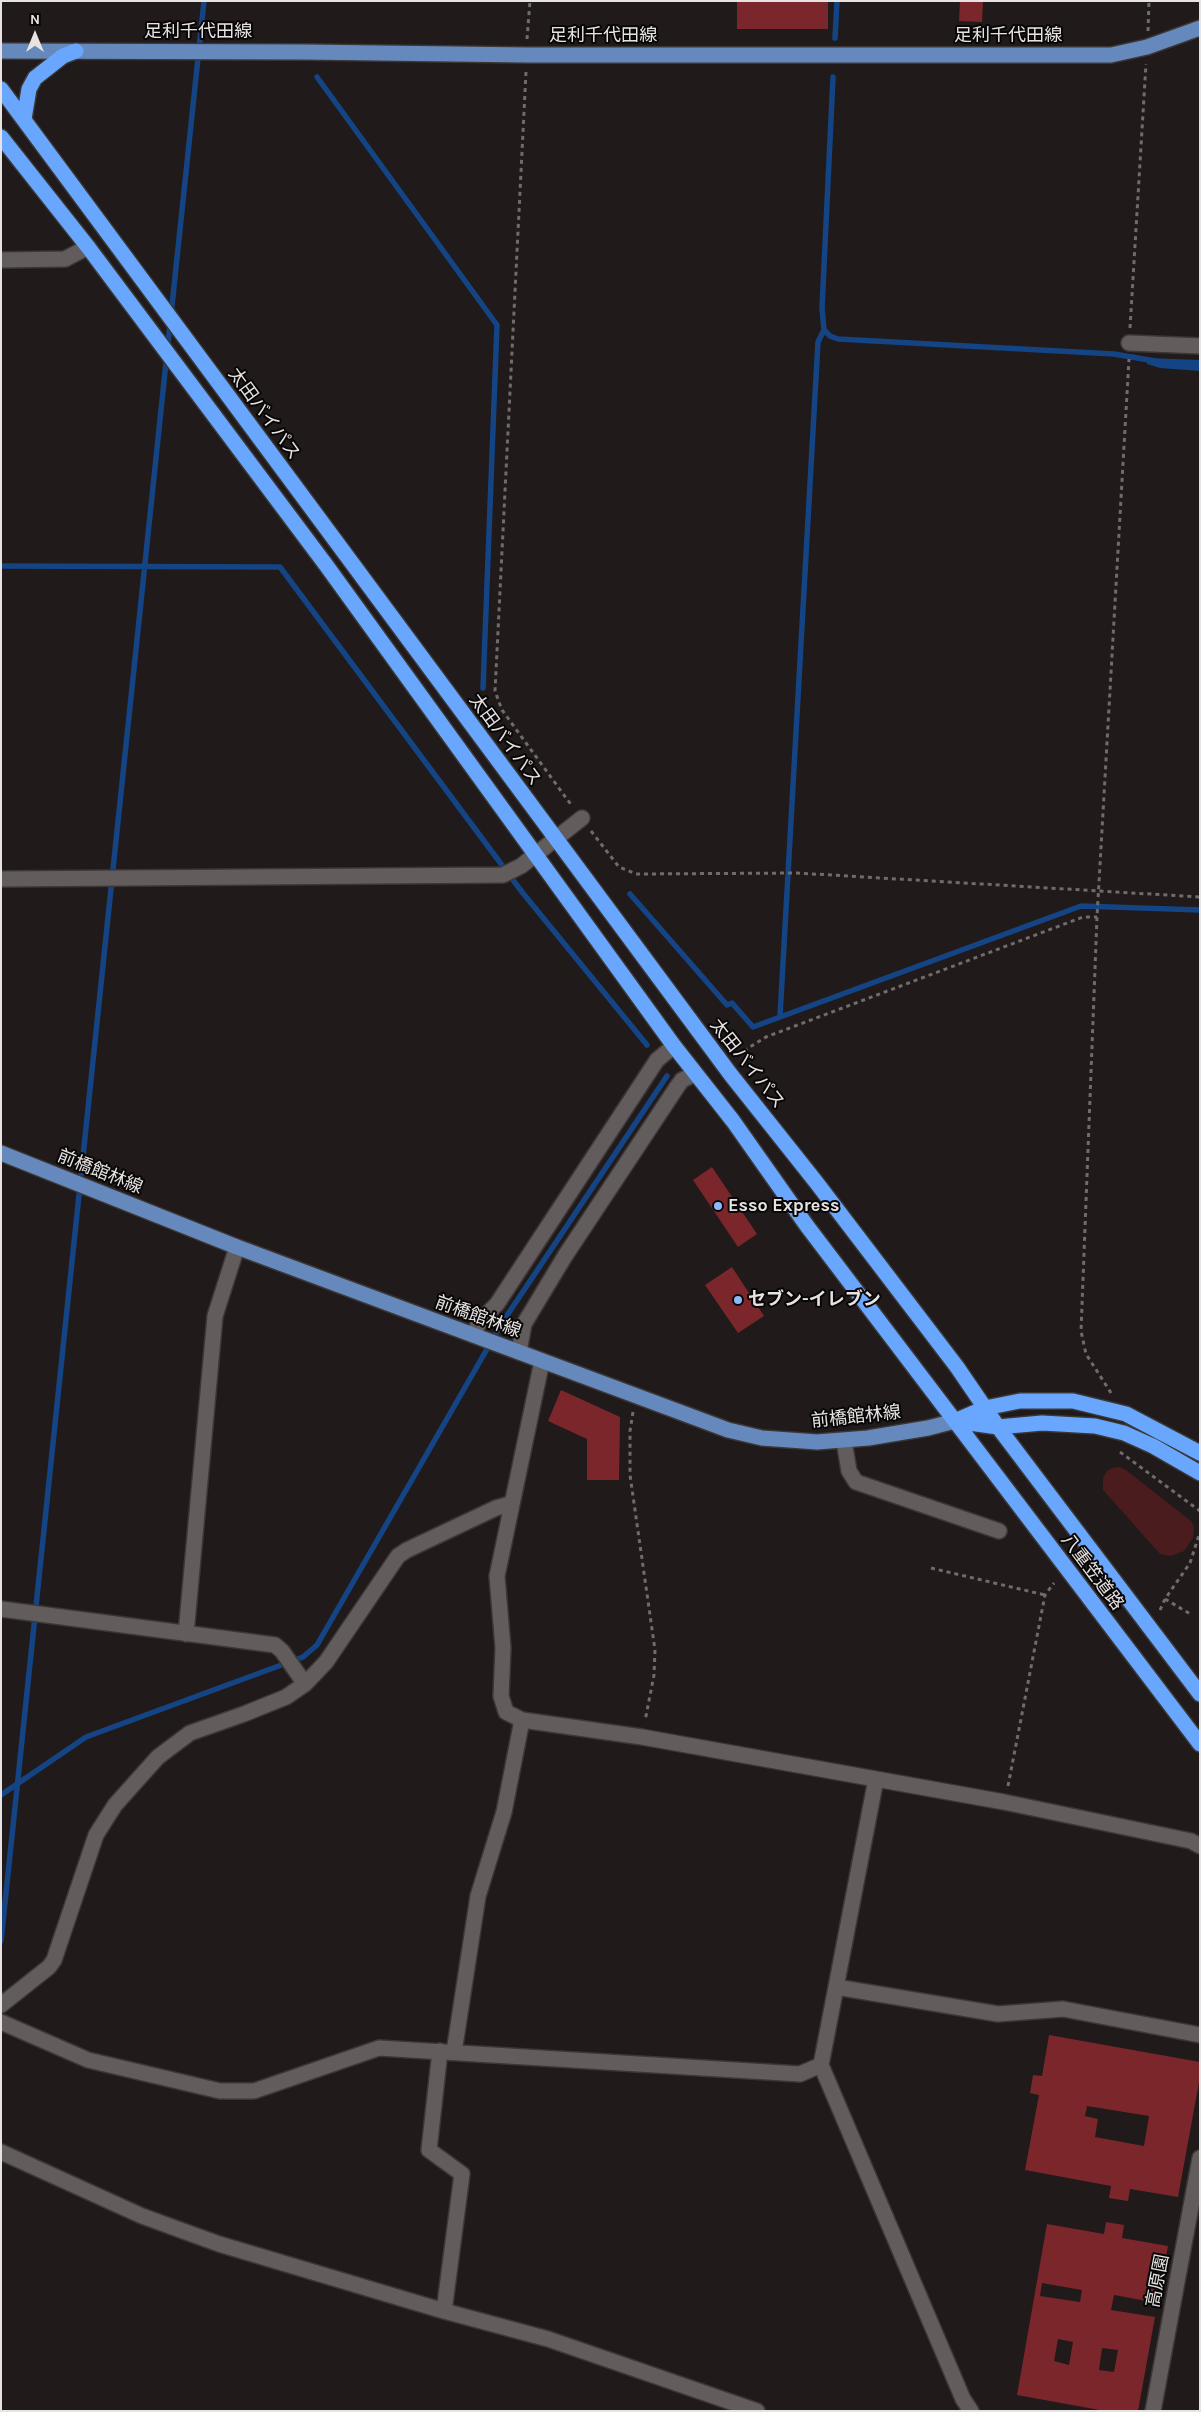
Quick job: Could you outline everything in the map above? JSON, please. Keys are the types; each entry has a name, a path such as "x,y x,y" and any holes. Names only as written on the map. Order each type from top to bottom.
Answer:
{"highway":[{"path":"24,119 29,89 35,78 63,56 76,51"},
{"name":"太田バイパス","path":"1,89 722,1063 816,1182 957,1367 985,1408"},
{"path":"1,137 88,247 326,565 674,1046 733,1121 807,1226 955,1421 998,1427 1042,1423 1095,1426 1124,1433 1200,1472"},
{"path":"955,1421 985,1408 1020,1401 1052,1399 1074,1401 1115,1409 1170,1435 1200,1453"},
{"name":"八重笠道路","path":"985,1408 1200,1694"},
{"name":"八重笠道路","path":"955,1421 1200,1744"}],"main road":[{"name":"足利千代田線","path":"1,51 526,55 1111,55 1147,47 1200,28"},
{"name":"前橋館林線","path":"1,1154 237,1247 728,1430 762,1438 817,1442 844,1441 928,1428 955,1421"}],"street":[{"path":"1,260 65,259 88,247"},
{"path":"1129,343 1200,346"},
{"path":"1,879 493,876 514,871 582,818"},
{"path":"475,1336 480,1321 497,1304 657,1060 674,1046"},
{"path":"519,1352 524,1324 565,1256 682,1080 695,1074"},
{"path":"186,1634 215,1316 237,1247"},
{"path":"542,1361 510,1504 497,1576 503,1648 501,1696 506,1712 522,1720 642,1737 1004,1802 1192,1841 1200,1846"},
{"path":"844,1441 849,1471 856,1482 999,1531"},
{"path":"1,2005 49,1968 54,1960 96,1835 115,1804 158,1757 190,1733 252,1711 286,1696 305,1684 326,1662 398,1556 496,1508 510,1504"},
{"path":"1,1609 278,1648 296,1669 305,1684"},
{"path":"444,2311 462,2174 429,2150 478,1896 504,1812 522,1720"},
{"path":"876,1778 822,2065 963,2399 970,2411"},
{"path":"836,1987 998,2014 1063,2009 1200,2035"},
{"path":"1,2022 88,2060 220,2091 254,2091 379,2048 800,2074 822,2065"},
{"path":"1,2152 142,2216 219,2244 444,2311 548,2338 757,2411"},
{"name":"高原園","path":"1153,2411 1193,2238 1200,2158"}],"path":[{"path":"530,1 495,691 502,710 582,818 619,867 636,874 797,873 1200,897"},
{"path":"1115,1409 1114,1397 1086,1354 1081,1331 1097,917 1100,892 1149,1"},
{"path":"722,1063 766,1037 1083,917 1097,917"},
{"path":"638,1398 630,1420 630,1475 655,1650 654,1675 642,1737"},
{"path":"1113,1446 1200,1511"},
{"path":"1160,1610 1165,1599 1190,1562 1200,1532"},
{"path":"931,1568 1045,1595"},
{"path":"1004,1802 1045,1595 1054,1583"},
{"path":"1165,1599 1192,1615"}],"shaded area":[{"path":"1120,1467 1191,1521 1194,1527 1193,1538 1184,1551 1171,1556 1160,1554 1103,1490 1103,1478 1107,1471"}],"water":[{"path":"1147,358 1200,360 1200,371 1160,368 1147,364"}],"building":[{"path":"737,1 828,1 828,29 737,29"},
{"path":"960,1 983,1 982,22 959,21"},
{"path":"712,1167 757,1234 738,1247 693,1180"},
{"path":"732,1267 764,1316 738,1333 705,1285"},
{"path":"561,1390 620,1417 619,1480 587,1480 587,1439 548,1421"},
{"path":"1049,2035 1200,2062 1200,2077 1178,2197 1130,2189 1128,2201 1109,2198 1111,2186 1025,2170 1039,2095 1030,2093 1033,2075 1042,2076","holes":["1087,2106 1149,2116 1144,2146 1095,2137 1098,2119 1085,2116"]},
{"path":"1106,2222 1124,2225 1122,2238 1168,2246 1158,2303 1114,2295 1111,2310 1155,2317 1138,2411 1105,2411 1017,2395 1047,2224 1104,2234","holes":["1042,2283 1082,2290 1080,2302 1040,2296","1058,2339 1073,2342 1069,2365 1054,2361","1102,2348 1118,2350 1114,2372 1099,2370"]}],"waterway":[{"path":"171,315 204,1"},
{"path":"835,38 837,1"},
{"path":"317,77 497,325 483,688"},
{"path":"833,77 822,308 824,330 830,336 838,339 1114,354 1155,361"},
{"path":"1,1941 170,324"},
{"path":"780,1016 818,342 824,330"},
{"path":"1,566 280,567 522,892 647,1045"},
{"path":"630,894 727,1005 732,1003 753,1027 1081,906 1200,910"},
{"path":"1,1795 86,1737 303,1657 317,1645 502,1323 667,1076"}],"place":[{"name":"Esso Express","path":"718,1206"},
{"name":"セブン-イレブン","path":"738,1300"}]}
